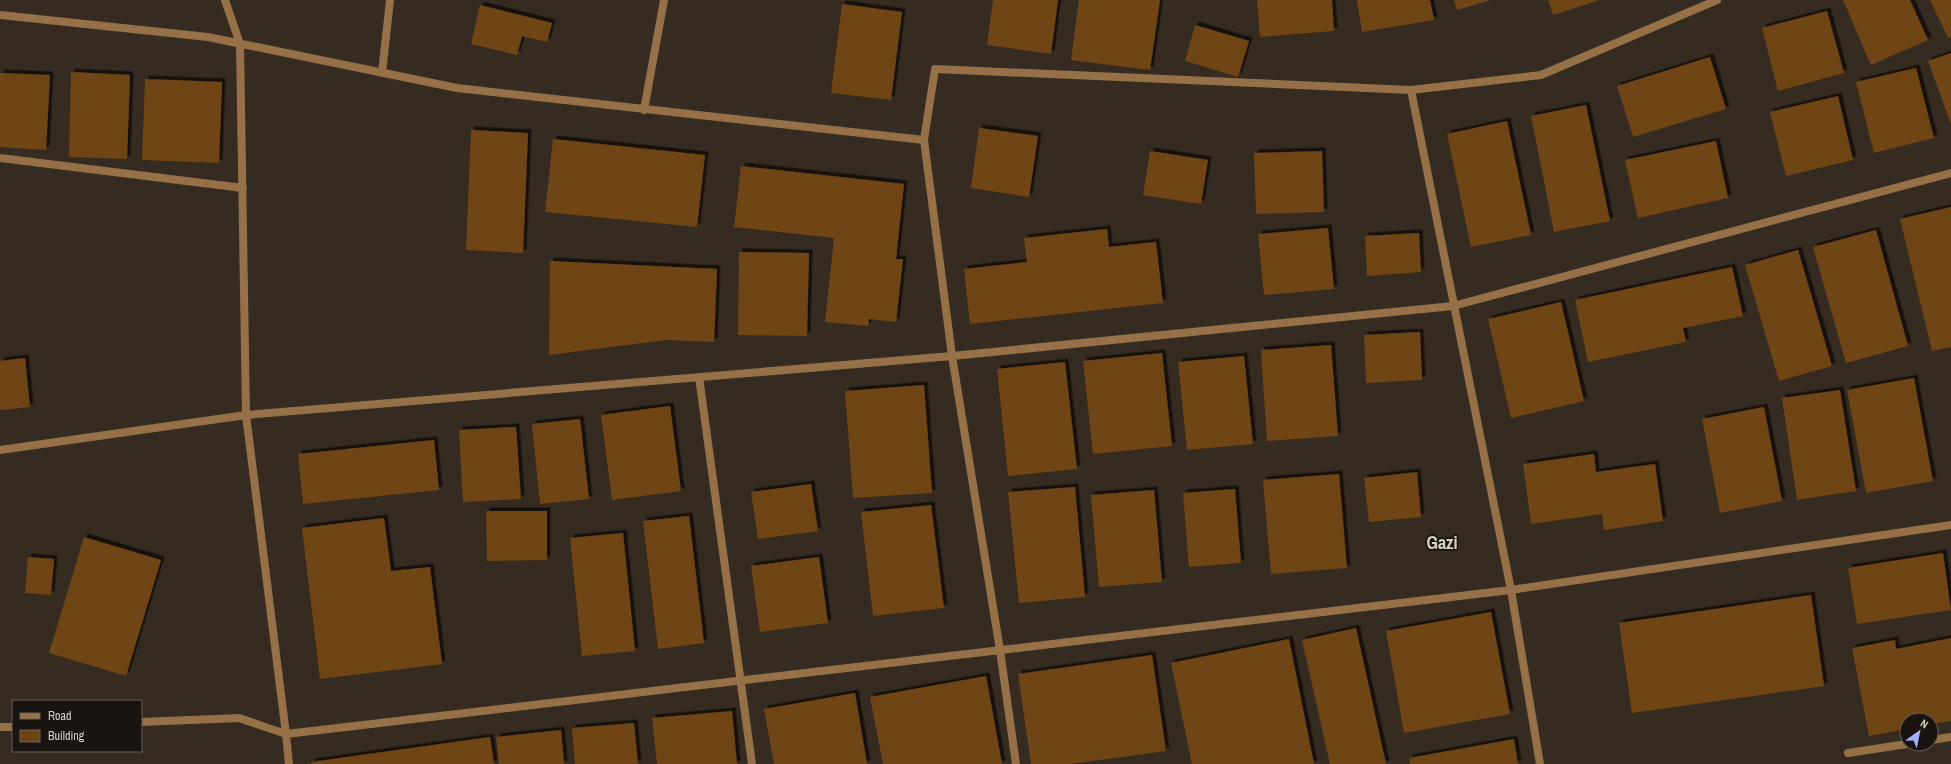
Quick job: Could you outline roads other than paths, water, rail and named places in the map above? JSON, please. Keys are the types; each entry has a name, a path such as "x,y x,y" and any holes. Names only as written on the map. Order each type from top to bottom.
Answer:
{"street":[{"path":"225,0 240,44 246,415 289,764"},
{"path":"382,73 390,0"},
{"path":"644,110 664,0"},
{"path":"1016,764 1000,650 952,356 924,140 936,69 1411,90 1541,75 1717,0"},
{"path":"0,15 208,37 456,88 924,140"},
{"path":"1411,90 1511,590 1540,764"},
{"path":"0,158 243,188"},
{"path":"0,450 246,415 952,356 1453,306 1951,174"},
{"path":"698,377 752,764"},
{"path":"142,722 239,718 286,734 1511,590 1951,525"},
{"path":"0,727 12,727"},
{"path":"1939,739 1951,737"},
{"path":"1848,753 1899,745"}],"district":[{"name":"Gazi","path":"1442,543"}]}
